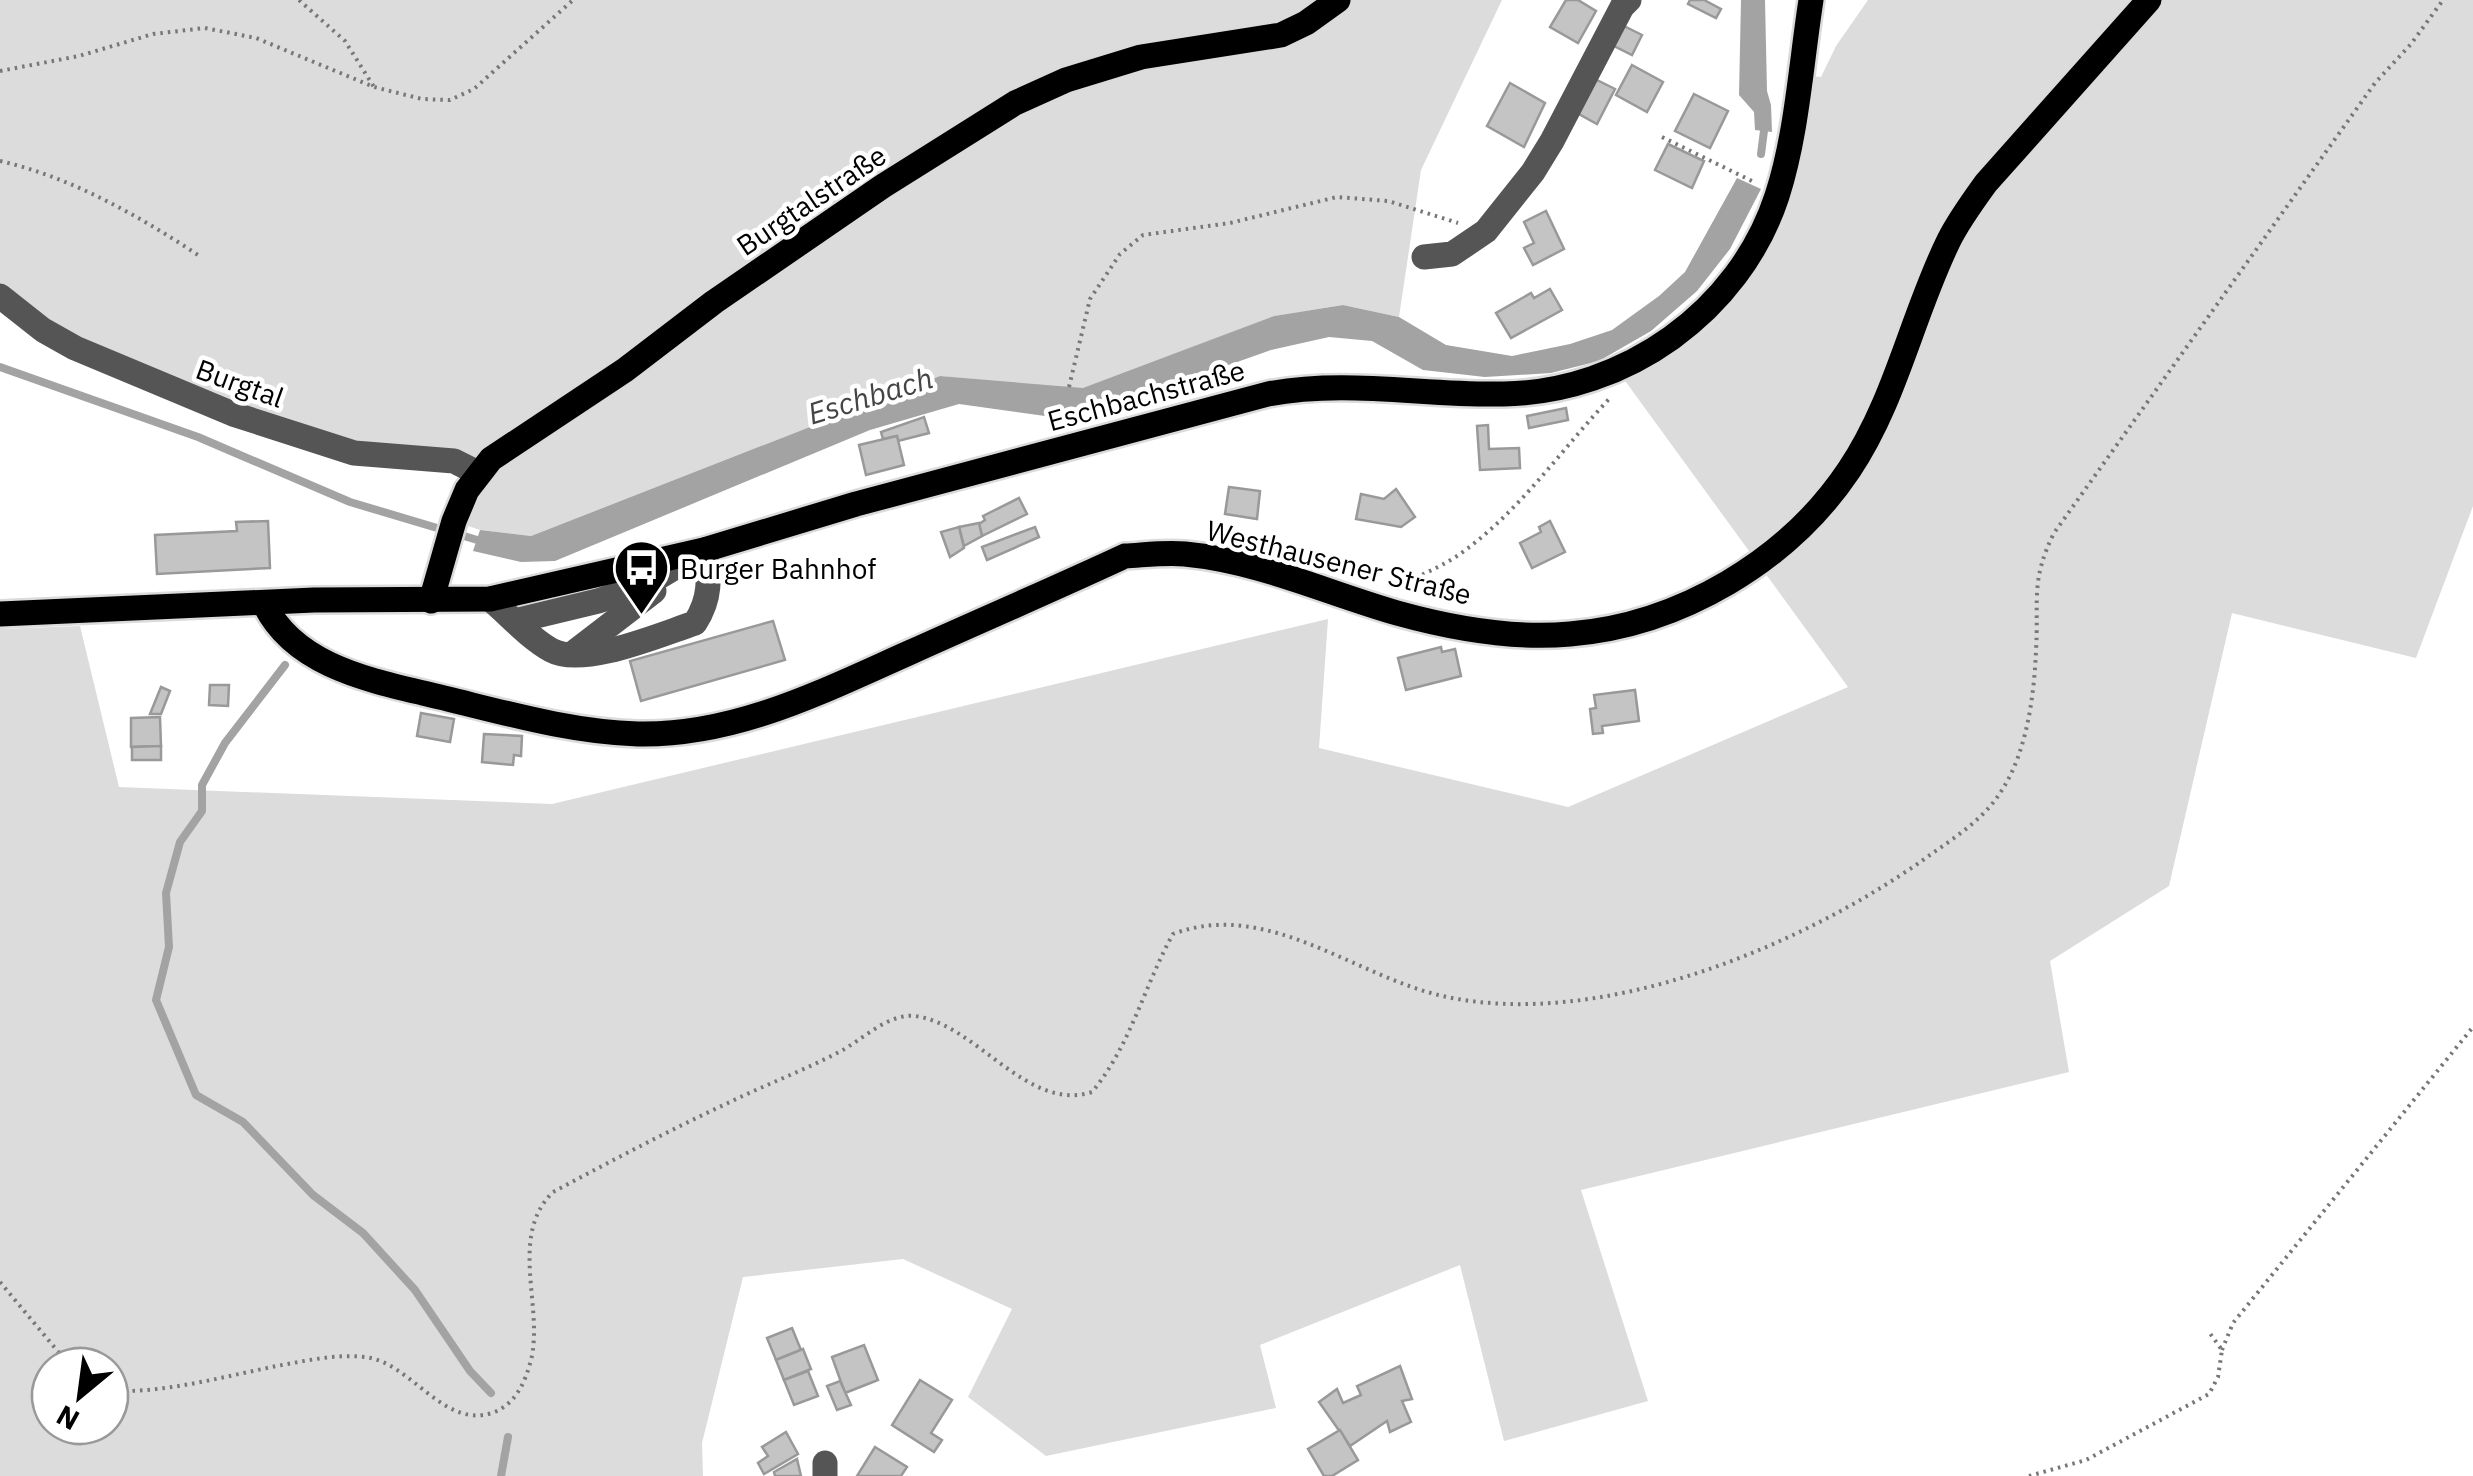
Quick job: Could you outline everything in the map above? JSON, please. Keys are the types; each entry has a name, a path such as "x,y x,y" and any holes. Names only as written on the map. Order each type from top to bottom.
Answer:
{"main road":[{"name":"Burgtalstraße","path":"430,600 450,532 478,473 500,451 625,370 744,281 883,186 1016,103 1066,80 1112,64 1282,34 1306,23 1338,0"},
{"name":"Eschbachstraße","path":"264,603 490,599 704,550 1132,428 1268,394 1318,388 1509,394 1576,385 1610,374 1648,354 1690,324 1728,283 1762,231 1782,172 1811,0"},
{"name":"Westhausener Straße","path":"264,603 281,632 298,646 371,680 552,724 647,734 716,726 793,704 1125,556 1184,553 1283,574 1410,616 1500,632 1569,634 1621,626 1724,586 1760,562 1818,511 1850,469 1880,413 1948,241 1968,208 2149,0"},
{"path":"0,614 264,603"}],"street":[{"path":"1424,257 1452,254 1486,231 1533,172 1629,0"},
{"name":"Burgtal","path":"0,296 42,330 74,348 233,414 354,453 454,461 478,473"},
{"path":"515,621 644,586 704,550"},
{"path":"572,654 704,550"},
{"path":"490,599 548,649 572,654 605,652 695,623 707,601 710,580 704,550"}],"path":[{"path":"299,0 345,41 374,87"},
{"path":"0,71 79,56 153,34 205,28 256,38 374,87 431,101 450,100 474,89 573,0"},
{"path":"130,1392 332,1356 369,1357 463,1414 482,1416 503,1409 523,1383 532,1357 532,1234 535,1216 552,1192 730,1102 806,1070 898,1017 926,1018 949,1029 1045,1090 1065,1096 1092,1092 1122,1052 1150,974 1172,934 1187,928 1230,924 1260,928 1409,988 1491,1004 1540,1006 1638,987 1727,963 1787,940 1890,883 1974,823 2004,787 2031,706 2036,576 2054,533 2376,83 2412,44 2443,0"},
{"path":"1662,136 1762,186"},
{"path":"0,161 23,166 102,200 163,231 201,257"},
{"path":"1069,387 1090,299 1120,254 1143,235 1230,223 1337,196 1388,201 1486,231"},
{"path":"1369,602 1460,554 1524,497 1620,388 1610,374"},
{"path":"2029,1476 2086,1460 2209,1394 2234,1324 2473,1027"},
{"path":"0,1282 53,1346"},
{"path":"2209,1332 2222,1350"}],"shaded area":[{"path":"0,0 1502,0 1421,170 1399,317 1343,305 1274,316 1083,389 940,376 531,536 480,530 454,521 477,474 354,453 75,348 0,297"},
{"path":"1741,0 1765,0 1772,132 1755,130 1754,112 1739,95"},
{"path":"1868,0 2473,0 2473,506 2416,658 2232,613 2169,886 2050,961 2069,1072 1581,1190 1648,1401 1504,1441 1460,1265 1260,1345 1276,1408 1046,1456 968,1397 1012,1309 903,1259 743,1277 702,1443 703,1476 0,1476 0,629 80,626 119,787 552,804 1328,619 1319,748 1568,807 1848,687 1623,378 1695,339 1726,309 1765,256 1784,220 1794,187 1810,76 1821,77 1836,46"},
{"path":"1737,178 1761,189 1730,249 1697,291 1651,331 1599,361 1551,373 1485,377 1423,370 1372,341 1329,337 1271,350 1074,420 959,404 870,430 555,561 521,562 473,551 480,530 531,536 940,376 1083,388 1274,316 1343,305 1399,317 1446,345 1512,356 1570,344 1612,330 1685,272"}],"building":[{"path":"1566,0 1578,0 1596,11 1578,43 1550,27"},
{"path":"1690,0 1704,0 1721,9 1716,18 1688,4"},
{"path":"1622,25 1642,35 1632,55 1612,45"},
{"path":"1632,65 1663,82 1647,112 1616,95"},
{"path":"1595,79 1615,89 1597,124 1577,113"},
{"path":"1510,83 1545,103 1524,147 1487,126"},
{"path":"1694,94 1728,111 1710,148 1675,131"},
{"path":"1668,144 1704,161 1692,188 1655,170"},
{"path":"1546,211 1564,249 1533,265 1524,248 1534,243 1524,222"},
{"path":"1550,289 1562,310 1511,338 1496,313 1531,293 1534,298"},
{"path":"1566,408 1568,420 1529,428 1527,416"},
{"path":"924,417 929,433 898,441 897,436 883,439 881,432"},
{"path":"1488,425 1489,449 1519,448 1520,468 1480,470 1477,426"},
{"path":"897,436 904,465 866,475 859,445"},
{"path":"1229,487 1260,491 1257,519 1225,514"},
{"path":"1396,489 1415,517 1401,527 1356,519 1361,494 1384,499"},
{"path":"1019,498 1027,514 982,536 979,524 985,520 983,516"},
{"path":"268,521 270,568 157,574 155,535 237,531 236,522"},
{"path":"1550,521 1565,552 1532,568 1520,543 1541,532 1539,527"},
{"path":"979,523 982,536 964,546 959,527"},
{"path":"959,527 964,548 950,557 941,532"},
{"path":"1035,527 1039,537 987,560 982,547"},
{"path":"773,621 785,660 641,701 630,661"},
{"path":"1441,647 1442,652 1455,649 1461,676 1406,690 1398,658"},
{"path":"210,685 229,685 228,706 209,705"},
{"path":"161,687 170,691 161,714 150,714"},
{"path":"1635,690 1639,721 1602,726 1603,733 1593,734 1590,709 1596,708 1594,695"},
{"path":"421,713 454,719 450,742 417,736"},
{"path":"160,717 161,746 131,747 131,718"},
{"path":"484,734 522,736 521,756 514,755 513,765 482,762"},
{"path":"161,746 161,760 132,760 132,747"},
{"path":"792,1328 801,1350 776,1360 767,1338"},
{"path":"864,1345 878,1380 845,1393 832,1357"},
{"path":"803,1349 811,1369 784,1380 776,1360"},
{"path":"1400,1366 1412,1399 1402,1401 1411,1422 1390,1432 1387,1421 1350,1446 1319,1402 1337,1389 1343,1403 1361,1395 1357,1386"},
{"path":"808,1371 818,1396 794,1405 784,1380"},
{"path":"920,1380 952,1400 931,1433 942,1440 934,1452 892,1425"},
{"path":"840,1381 851,1405 837,1410 827,1386"},
{"path":"1340,1430 1358,1460 1332,1476 1324,1476 1308,1449"},
{"path":"786,1432 798,1454 764,1474 758,1463 768,1456 762,1447"},
{"path":"875,1447 907,1467 901,1476 857,1476"},
{"path":"797,1459 801,1476 775,1476 774,1472"}],"waterway":[{"name":"Eschbach","path":"1761,154 1765,123"},
{"name":"Eschbach","path":"0,367 198,437 350,502 484,542"},
{"path":"285,665 225,743 202,785 202,811 180,842 166,893 169,947 156,1000 196,1095 243,1122 313,1195 363,1233 415,1290 470,1371 491,1393"},
{"path":"501,1476 508,1437"}],"place":[{"name":"Burger Bahnhof","path":"641,617"}]}
